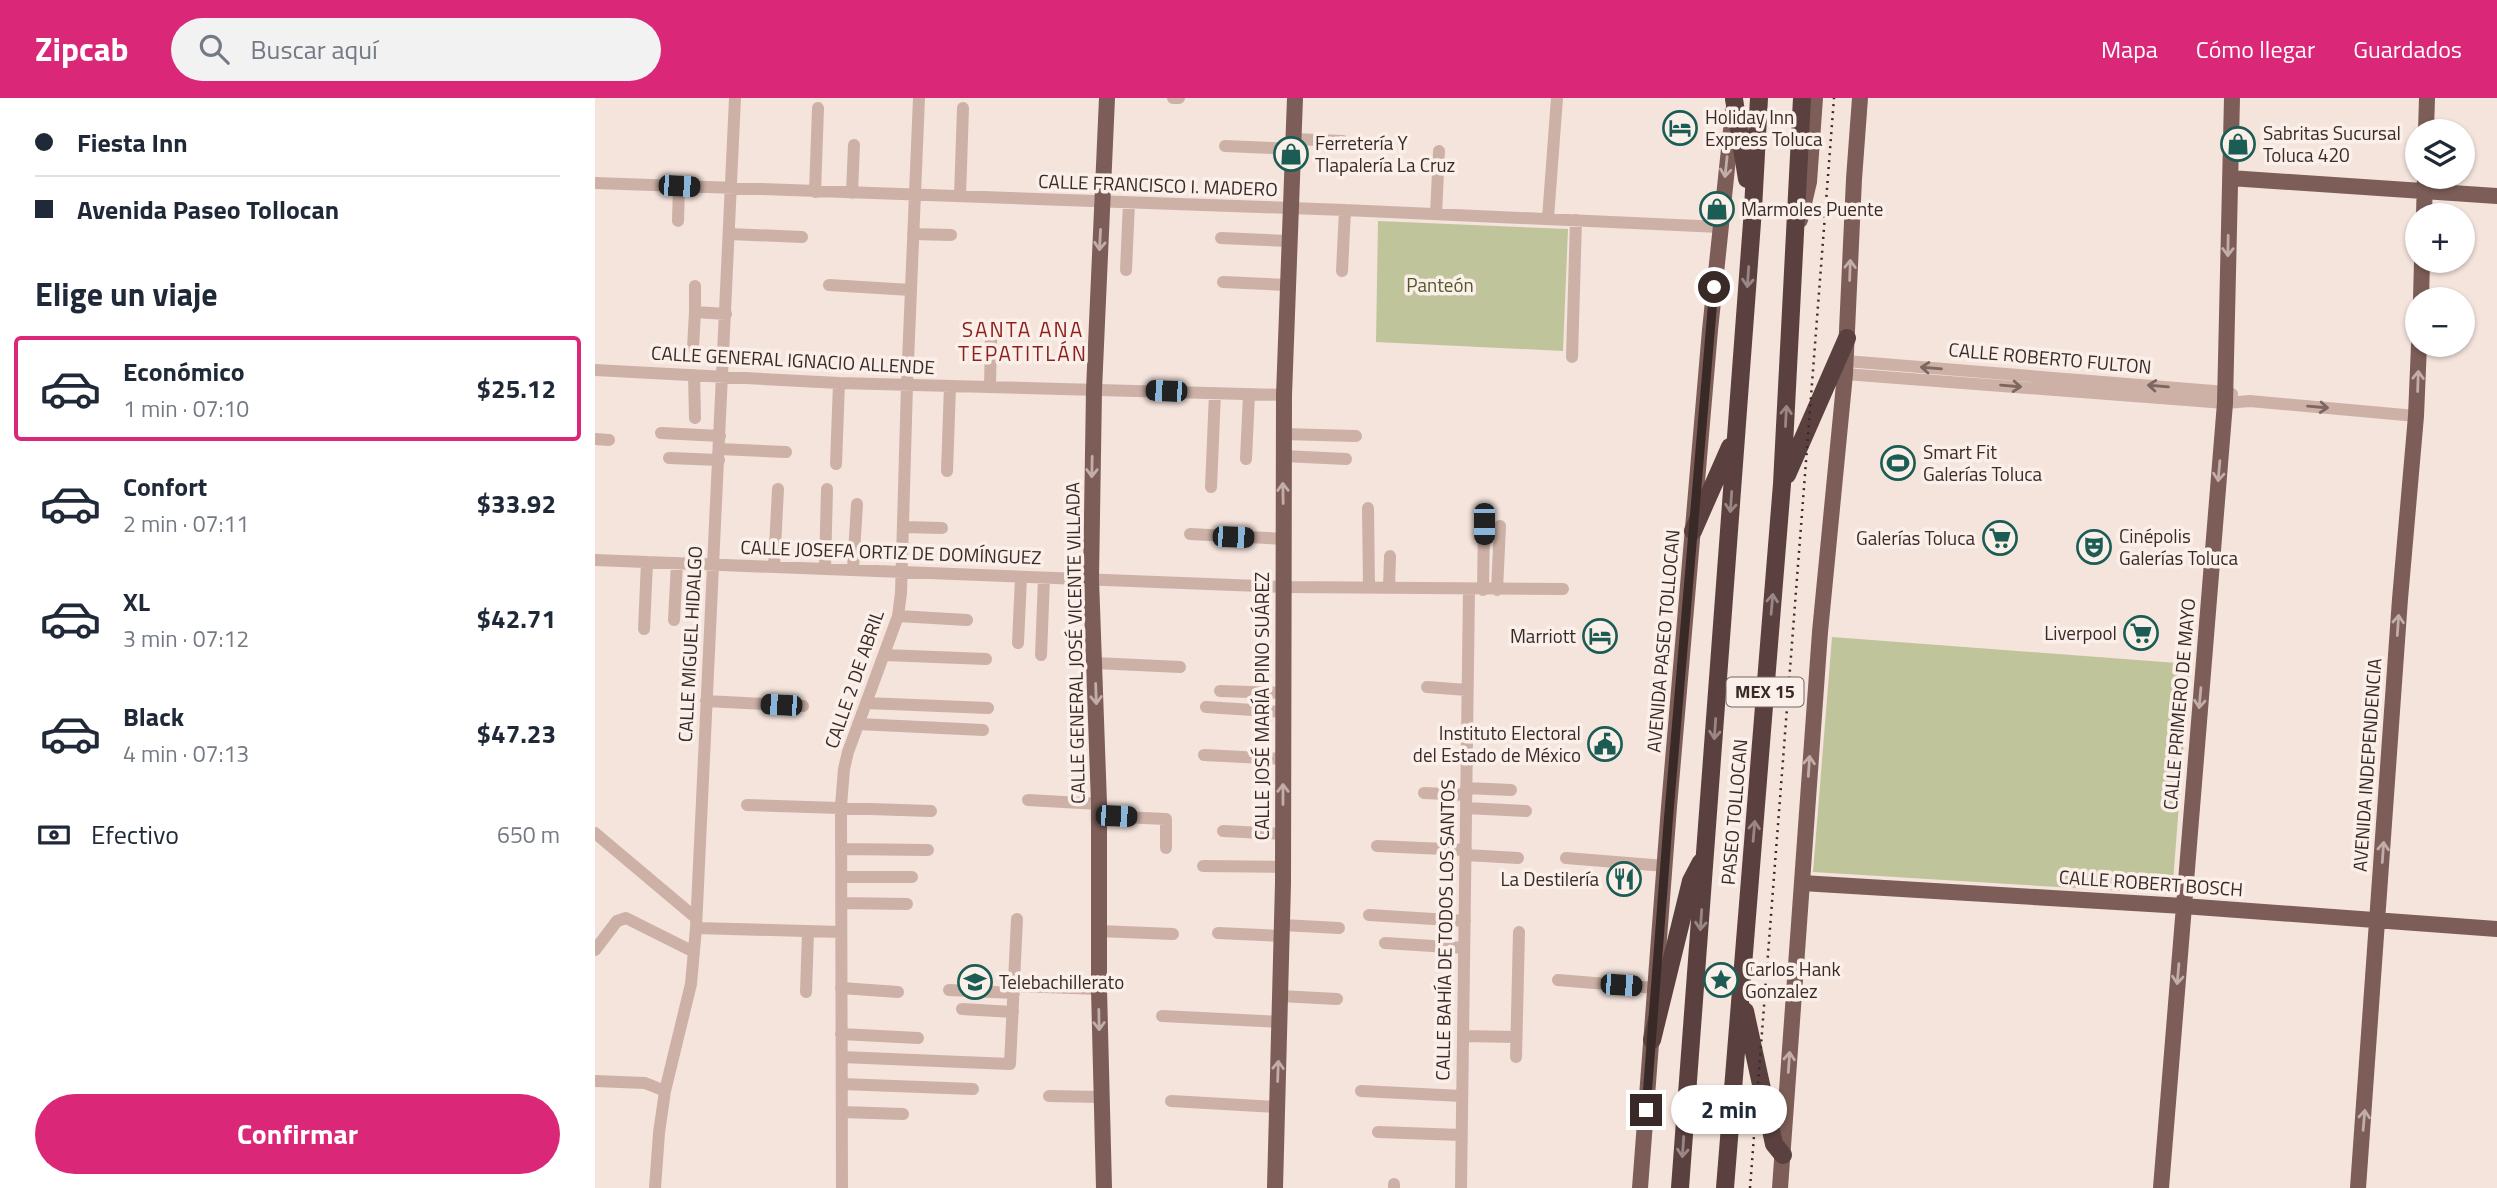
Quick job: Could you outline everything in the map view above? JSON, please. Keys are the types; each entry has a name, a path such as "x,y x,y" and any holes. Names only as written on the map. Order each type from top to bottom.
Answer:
{"highway":[{"name":"PASEO TOLLOCAN","path":"1680,1188 1759,98"},
{"path":"1797,229 1802,98"},
{"path":"1734,99 1753,209"},
{"name":"PASEO TOLLOCAN","path":"1725,1188 1782,484 1797,229"},
{"path":"1782,484 1847,338"},
{"path":"1693,531 1736,434"},
{"path":"1652,1040 1691,881 1706,852"},
{"path":"1741,985 1774,1144 1783,1155"}],"main road":[{"name":"CALLE GENERAL JOSÉ VICENTE VILLADA","path":"1104,1188 1099,989 1099,810 1090,579 1094,390 1107,98"},
{"name":"CALLE JOSÉ MARÍA PINO SUÁREZ","path":"1275,1188 1283,867 1283,434 1295,98"},
{"name":"MEX 15","path":"1797,229 1809,182 1815,98"},
{"path":"1780,1188 1820,632 1845,368 1860,98"},
{"name":"CALLE PRIMERO DE MAYO","path":"2161,1188 2225,398 2232,98"},
{"path":"2426,119 2427,98"},
{"name":"AVENIDA PASEO TOLLOCAN","path":"1640,1188 1693,531 1734,99"},
{"path":"2230,178 2405,182"},
{"path":"2458,189 2497,196"},
{"name":"AVENIDA INDEPENDENCIA","path":"2358,1188 2418,357"},
{"name":"CALLE ROBERT BOSCH","path":"1801,883 2183,906 2497,929"}],"street":[{"name":"CALLE MIGUEL HIDALGO","path":"655,1188 659,1133 691,984 694,952 735,98"},
{"name":"CALLE 2 DE ABRIL","path":"842,1188 841,806 844,769 898,617 904,527 919,98"},
{"path":"1173,98 1179,98"},
{"path":"1548,218 1557,98"},
{"path":"815,192 818,108"},
{"path":"960,196 963,108"},
{"path":"1225,146 1343,141"},
{"path":"852,192 853,145"},
{"path":"1436,214 1440,151"},
{"name":"CALLE FRANCISCO I. MADERO","path":"595,183 1345,210 1720,227"},
{"path":"678,221 679,186"},
{"path":"1126,270 1129,203"},
{"path":"1342,271 1345,210"},
{"path":"1571,358 1576,220"},
{"path":"729,234 802,237"},
{"path":"913,234 951,236"},
{"path":"1221,238 1289,241"},
{"path":"1223,282 1287,285"},
{"path":"829,285 911,290"},
{"path":"693,348 695,286"},
{"path":"695,312 726,314"},
{"path":"990,387 991,337"},
{"name":"CALLE ROBERTO FULTON","path":"1845,368 2416,416"},
{"name":"CALLE GENERAL IGNACIO ALLENDE","path":"595,370 839,383 1284,395"},
{"path":"694,375 695,418"},
{"path":"836,464 839,383"},
{"path":"947,471 950,386"},
{"path":"1211,487 1215,393"},
{"path":"1246,459 1249,394"},
{"path":"661,433 719,448 786,452"},
{"path":"1283,434 1356,436"},
{"path":"595,439 609,440"},
{"path":"669,458 719,448"},
{"path":"1283,456 1346,459"},
{"path":"774,567 778,489"},
{"path":"825,568 827,489"},
{"path":"853,569 857,504"},
{"path":"1368,508 1369,587"},
{"path":"1483,590 1484,524"},
{"path":"1497,590 1500,526"},
{"path":"904,527 942,528"},
{"path":"1189,534 1284,539"},
{"path":"1389,588 1390,556"},
{"name":"CALLE JOSEFA ORTIZ DE DOMÍNGUEZ","path":"595,560 1284,587 1563,589"},
{"path":"644,629 647,562"},
{"path":"674,620 677,563"},
{"path":"1018,643 1021,577"},
{"path":"1041,655 1044,578"},
{"name":"CALLE BAHÍA DE TODOS LOS SANTOS","path":"1461,1188 1469,589"},
{"path":"898,617 967,620"},
{"path":"885,655 986,659"},
{"path":"1095,663 1180,667"},
{"path":"1427,687 1467,690"},
{"path":"1220,691 1283,693"},
{"path":"706,701 803,705"},
{"path":"866,703 988,708"},
{"path":"1206,708 1283,712"},
{"path":"858,724 983,730"},
{"path":"1205,755 1283,759"},
{"path":"1466,797 1511,790"},
{"path":"1424,793 1466,797 1526,811"},
{"path":"1028,800 1166,819 1166,848"},
{"path":"747,805 931,810"},
{"path":"1223,831 1283,834"},
{"path":"595,833 696,923 841,932"},
{"path":"1377,846 1518,858"},
{"path":"841,849 928,850"},
{"path":"1566,858 1665,866"},
{"path":"1203,866 1283,867"},
{"path":"841,877 912,877"},
{"path":"842,902 907,904"},
{"path":"1369,915 1465,921"},
{"path":"595,950 622,918 694,952"},
{"path":"842,1057 1008,1065 1011,1062 1017,919"},
{"path":"1218,933 1339,928"},
{"path":"806,992 808,931"},
{"path":"1099,931 1174,934"},
{"path":"1516,1058 1519,932"},
{"path":"1385,943 1464,948"},
{"path":"1558,980 1655,988"},
{"path":"841,988 898,992"},
{"path":"949,990 1099,989"},
{"path":"1280,996 1337,999"},
{"path":"962,1009 1013,1012"},
{"path":"1162,1016 1280,1023"},
{"path":"841,1034 918,1038"},
{"path":"1463,1036 1515,1037"},
{"path":"595,1081 645,1083 666,1091"},
{"path":"842,1084 973,1089"},
{"path":"1361,1091 1462,1096"},
{"path":"1049,1096 1101,1097"},
{"path":"1171,1101 1277,1107"},
{"path":"842,1112 902,1114"},
{"path":"1378,1132 1461,1135"}],"green space":[{"name":"Panteón","path":"1378,221 1568,229 1563,351 1376,342"},
{"path":"1832,637 2190,664 2172,894 1813,872"}],"railway":[{"path":"1750,1188 1834,98"}],"place":[{"name":"Holiday Inn Express Toluca","path":"1680,128"},
{"name":"Sabritas Sucursal Toluca 420","path":"2238,144"},
{"name":"Ferretería Y Tlapalería La Cruz","path":"1291,154"},
{"name":"Marmoles Puente","path":"1717,209"},
{"name":"Smart Fit Galerías Toluca","path":"1898,463"},
{"name":"Galerías Toluca","path":"2000,538"},
{"name":"Cinépolis Galerías Toluca","path":"2094,547"},
{"name":"Liverpool","path":"2141,633"},
{"name":"Marriott","path":"1600,636"},
{"name":"Instituto Electoral del Estado de México","path":"1605,744"},
{"name":"La Destilería","path":"1624,879"},
{"name":"Carlos Hank Gonzalez","path":"1721,980"},
{"name":"Telebachillerato","path":"975,982"}],"district":[{"name":"SANTA ANA TEPATITLÁN","path":"1023,342"}],"route":[{"path":"1646,1110 1714,287"}]}
